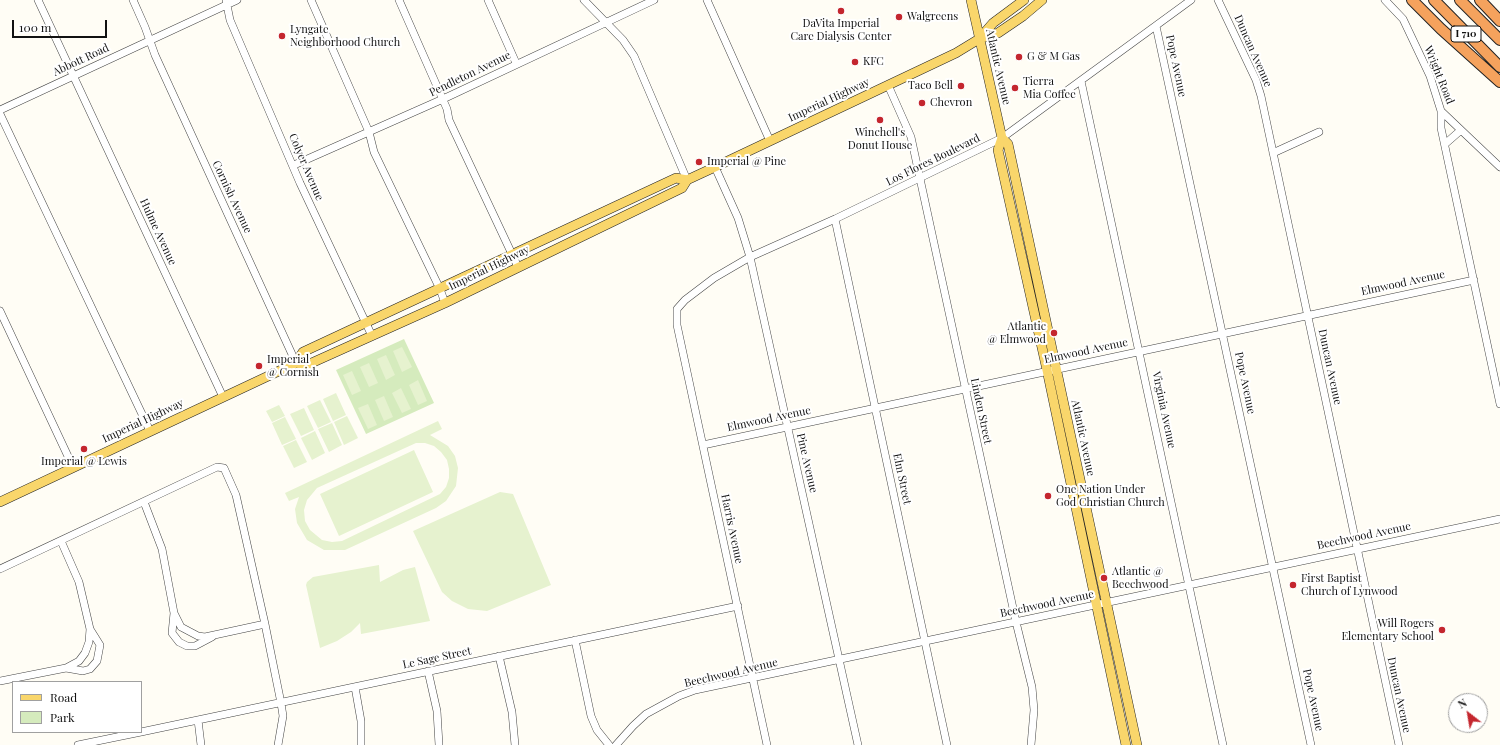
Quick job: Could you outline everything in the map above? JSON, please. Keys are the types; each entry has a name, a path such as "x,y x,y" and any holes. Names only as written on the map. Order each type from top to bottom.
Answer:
{"highway":[{"path":"1413,0 1441,29 1500,82"},
{"name":"I 710","path":"1434,0 1500,67"},
{"name":"I 710","path":"1460,0 1500,40"},
{"path":"1480,0 1500,21"}],"main road":[{"name":"Atlantic Avenue","path":"971,0 1002,138 998,150 1101,603 1136,745"},
{"name":"Imperial Highway","path":"979,39 993,23 1024,0"},
{"name":"Imperial Highway","path":"296,363 307,365 445,303 682,188 687,180 956,53 979,39 998,33 1042,0"},
{"name":"Atlantic Avenue","path":"1002,138 1008,144 1056,368 1101,603 1126,745"},
{"name":"Imperial Highway","path":"0,502 296,363 303,352 676,178 687,180"}],"street":[{"name":"Hulme Avenue","path":"38,0 222,397"},
{"name":"Cornish Avenue","path":"133,0 150,40 154,55 296,363"},
{"name":"Abbott Road","path":"0,110 150,40 226,2 237,0"},
{"path":"311,0 369,132 374,152 440,288 445,303"},
{"path":"399,0 443,99 449,120 518,267"},
{"path":"488,0 516,63"},
{"path":"584,0 623,40 634,56 687,180"},
{"name":"Pendleton Avenue","path":"294,165 443,99 516,63 654,0"},
{"path":"708,0 770,141"},
{"name":"Los Flores Boulevard","path":"676,318 677,309 685,300 714,278 750,257 835,219 1002,138 1191,0"},
{"name":"Duncan Avenue","path":"1218,0 1256,80 1261,96 1399,745"},
{"name":"Wright Road","path":"1385,0 1403,19 1430,76 1441,111 1500,168"},
{"name":"Colyer Avenue","path":"226,2 230,20 294,165 300,183 372,336"},
{"name":"Pope Avenue","path":"1156,26 1311,745"},
{"name":"Virginia Avenue","path":"1081,81 1140,350 1223,745"},
{"name":"Linden Street","path":"888,85 911,137 1016,622 1032,687 1034,710 1031,745"},
{"path":"1441,111 1441,128 1500,404"},
{"path":"0,114 150,431"},
{"path":"1445,144 1461,130"},
{"path":"1273,153 1319,132"},
{"name":"Pine Avenue","path":"715,167 738,218 750,257 858,745"},
{"name":"Elm Street","path":"835,219 947,745"},
{"name":"Elmwood Avenue","path":"703,445 1307,314 1474,280"},
{"path":"0,311 73,467"},
{"name":"Harris Avenue","path":"676,318 767,745"},
{"path":"0,569 222,466 226,470 236,495 265,624 283,716 278,745"},
{"path":"144,502 162,549 174,613 177,621 189,632 198,636 214,636 265,624"},
{"name":"Beechwood Avenue","path":"616,745 646,714 678,696 695,690 926,642 1500,518"},
{"path":"0,681 66,668 79,661 85,653 89,642 90,629 79,582 61,541"},
{"name":"Le Sage Street","path":"142,732 738,606"},
{"path":"174,613 172,633 179,642 187,646 196,646 214,636"},
{"path":"66,668 83,671 90,669 97,661 100,645 90,629"},
{"path":"575,640 591,716 597,730 609,745"},
{"path":"499,656 512,712 515,745"},
{"path":"428,671 437,711 438,745"},
{"path":"355,687 361,721 361,745"},
{"path":"198,720 201,745"},
{"name":"Le Sage Street","path":"78,745 137,733"}],"green space":[{"path":"404,339 434,403 366,434 336,370"},
{"path":"402,347 412,367 402,372 393,351"},
{"path":"386,355 395,375 386,380 377,359"},
{"path":"369,363 378,383 369,387 360,367"},
{"path":"352,371 361,391 352,395 343,375"},
{"path":"418,380 427,401 418,405 409,385"},
{"path":"401,388 411,409 402,413 392,393"},
{"path":"336,393 346,415 333,421 323,399"},
{"path":"384,396 393,417 384,421 375,400"},
{"path":"320,400 331,422 318,428 307,406"},
{"path":"368,404 377,425 368,429 358,408"},
{"path":"279,405 285,416 272,422 266,411"},
{"path":"304,408 314,430 301,436 290,414"},
{"path":"347,416 358,438 344,445 334,422"},
{"path":"285,417 296,439 282,445 272,423"},
{"path":"438,421 442,429 430,435 448,446 455,456 458,468 456,486 446,501 436,508 345,550 324,550 307,540 297,523 295,509 299,497 289,501 285,493","holes":["416,443 425,443 434,446 447,460 449,478 446,487 440,494 342,541 332,542 322,540 310,530 305,521 304,510 307,500 317,488"]},
{"path":"332,423 342,445 329,452 318,429"},
{"path":"315,431 325,453 312,460 301,438"},
{"path":"296,440 307,462 294,468 283,446"},
{"path":"414,450 433,492 339,536 320,494"},
{"path":"500,492 513,494 551,585 487,611 468,609 452,601 442,592 413,531"},
{"path":"379,565 380,582 403,570 415,567 430,621 361,634 360,623 351,632 337,641 320,648 306,585 307,582 313,577"}],"place":[{"name":"DaVita Imperial Care Dialysis Center","path":"841,11"},
{"name":"Walgreens","path":"899,17"},
{"name":"Lyngate Neighborhood Church","path":"282,36"},
{"name":"G & M Gas","path":"1019,57"},
{"name":"KFC","path":"855,62"},
{"name":"Taco Bell","path":"961,86"},
{"name":"Tierra Mia Coffee","path":"1015,88"},
{"name":"Chevron","path":"922,103"},
{"name":"Winchell's Donut House","path":"880,120"},
{"name":"Imperial @ Pine","path":"699,162"},
{"name":"Atlantic @ Elmwood","path":"1054,333"},
{"name":"Imperial @ Cornish","path":"259,366"},
{"name":"Imperial @ Lewis","path":"84,449"},
{"name":"One Nation Under God Christian Church","path":"1048,496"},
{"name":"Atlantic @ Beechwood","path":"1104,578"},
{"name":"First Baptist Church of Lynwood","path":"1293,585"},
{"name":"Will Rogers Elementary School","path":"1442,630"}]}
